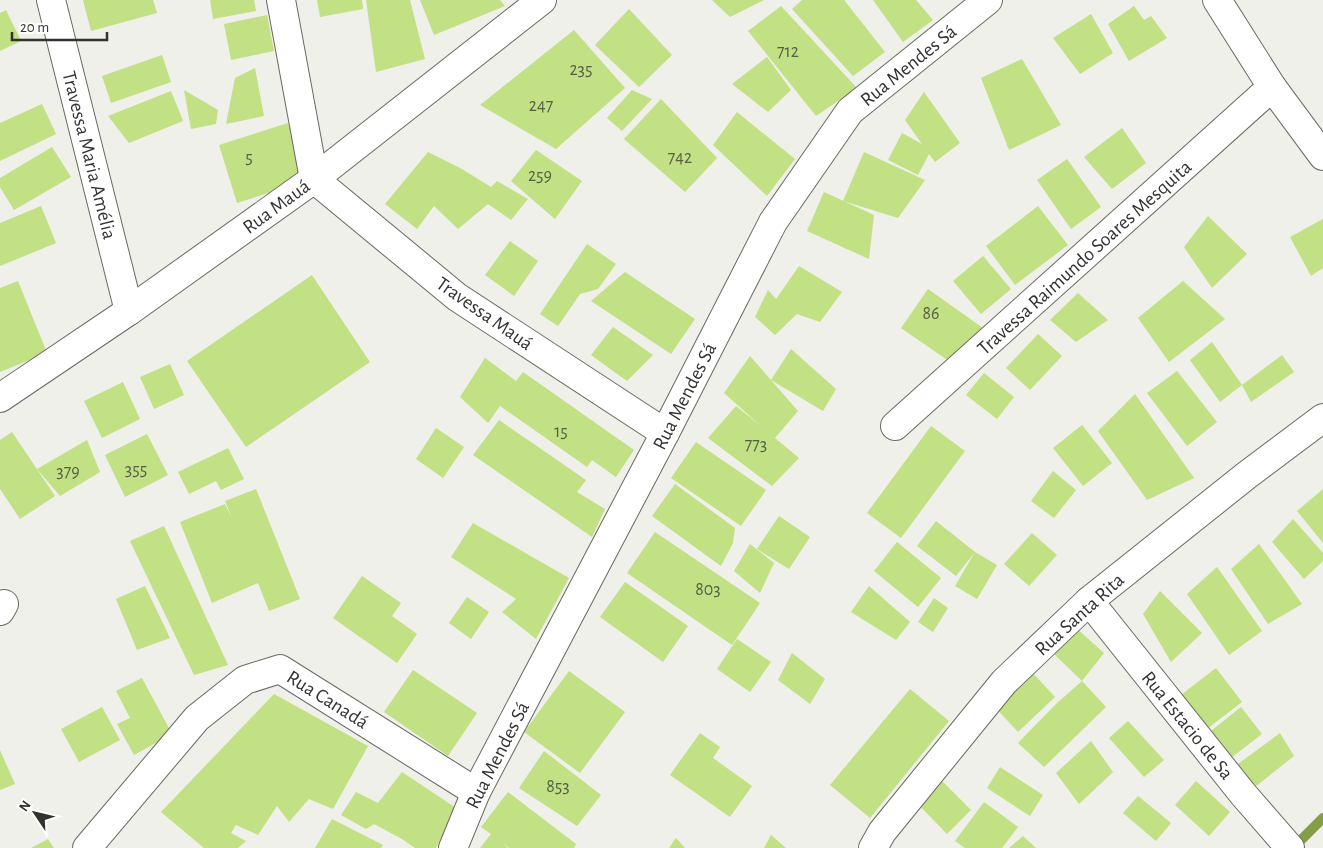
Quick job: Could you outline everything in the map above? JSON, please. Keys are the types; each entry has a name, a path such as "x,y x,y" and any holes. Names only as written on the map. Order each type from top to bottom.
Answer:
{"street":[{"name":"Travessa Maria Amélia","path":"51,0 130,311"},
{"path":"281,0 314,179"},
{"name":"Rua Mendes Sá","path":"453,848 476,792 665,433 773,222 850,111 988,0"},
{"path":"1217,0 1272,87 1323,156"},
{"name":"Rua Mauá","path":"0,398 130,311 314,179 536,2"},
{"name":"Travessa Raimundo Soares Mesquita","path":"895,426 1272,87"},
{"name":"Travessa Mauá","path":"314,179 457,297 665,433"},
{"name":"Rua Santa Rita","path":"873,848 882,832 1004,682 1089,601 1247,475 1323,418"},
{"name":"Rua Estacio de Sa","path":"1089,601 1243,794 1290,848"},
{"name":"Rua Canadá","path":"87,848 197,718 245,680 280,669 476,792"}],"building":[{"path":"83,0 153,0 157,13 91,31"},
{"path":"210,0 254,0 256,11 213,19"},
{"path":"317,0 362,0 363,9 320,17"},
{"path":"366,0 410,0 425,59 376,72"},
{"path":"420,0 500,0 505,6 434,35"},
{"path":"712,0 764,0 730,17"},
{"path":"802,0 844,0 885,52 853,76 792,9"},
{"path":"873,0 916,0 933,20 903,42"},
{"path":"781,6 857,88 816,116 748,31"},
{"path":"1134,6 1144,20 1151,16 1167,38 1129,61 1108,24"},
{"path":"629,9 672,55 639,87 595,45"},
{"path":"6,10 21,41 0,51 0,13"},
{"path":"1091,14 1113,53 1080,74 1053,38"},
{"path":"267,15 274,51 231,60 224,24"},
{"path":"574,30 625,88 556,149 480,105"},
{"path":"162,55 171,82 111,103 102,76"},
{"path":"767,57 791,90 768,112 732,84"},
{"path":"1022,59 1061,125 1009,150 981,78"},
{"path":"255,68 264,116 226,124 235,78"},
{"path":"184,90 218,110 216,124 191,129"},
{"path":"632,90 652,99 622,131 607,118"},
{"path":"171,91 183,121 129,143 108,116"},
{"path":"924,92 960,143 935,162 929,154 918,175 888,160 902,133 922,144 905,120"},
{"path":"661,99 717,158 685,192 624,139"},
{"path":"42,104 56,134 0,161 0,123"},
{"path":"737,112 795,159 767,196 713,145"},
{"path":"288,123 306,181 237,203 219,145"},
{"path":"1122,128 1146,163 1112,189 1084,157"},
{"path":"52,147 71,177 14,210 0,187 0,178"},
{"path":"536,150 582,181 555,219 511,181"},
{"path":"428,152 462,169 491,187 497,181 528,199 511,220 488,204 458,229 434,206 417,229 385,204"},
{"path":"864,152 925,180 898,218 843,201"},
{"path":"1067,159 1101,207 1071,229 1037,180"},
{"path":"824,192 874,215 869,259 807,231"},
{"path":"41,206 56,243 0,266 0,223"},
{"path":"1038,206 1068,245 1015,285 986,246"},
{"path":"1208,216 1247,254 1212,288 1184,247"},
{"path":"1323,219 1323,268 1311,276 1290,237"},
{"path":"510,241 538,261 514,296 485,275"},
{"path":"587,244 616,264 598,289 580,294 558,326 540,314"},
{"path":"983,256 1011,289 981,314 953,281"},
{"path":"799,266 842,292 820,322 797,314 775,335 755,317 768,290 776,299"},
{"path":"625,272 695,319 671,354 591,301"},
{"path":"312,275 370,362 246,447 187,361"},
{"path":"18,281 47,353 0,372 0,288"},
{"path":"1183,281 1225,319 1169,362 1138,318"},
{"path":"928,289 983,328 956,366 901,328"},
{"path":"1078,293 1108,320 1076,342 1050,320"},
{"path":"613,327 653,355 627,381 591,355"},
{"path":"1038,334 1062,356 1030,390 1006,368"},
{"path":"1212,342 1242,385 1220,402 1190,360"},
{"path":"791,349 836,389 823,411 771,380"},
{"path":"1282,355 1294,372 1251,402 1242,385"},
{"path":"750,356 798,411 775,438 799,458 772,486 708,438 736,406 761,426 724,393"},
{"path":"485,358 516,381 523,372 634,450 616,477 592,460 587,467 500,406 488,423 460,397"},
{"path":"170,364 184,395 154,409 140,377"},
{"path":"1177,371 1217,422 1187,446 1147,393"},
{"path":"984,373 1014,397 997,419 966,395"},
{"path":"123,382 140,419 102,438 84,401"},
{"path":"1135,394 1194,478 1147,500 1098,431"},
{"path":"499,420 586,480 577,492 605,509 592,537 473,455"},
{"path":"1082,425 1112,463 1083,486 1053,448"},
{"path":"931,426 965,451 901,538 867,513"},
{"path":"436,428 464,447 443,478 416,459"},
{"path":"12,432 55,496 20,519 0,489 0,440"},
{"path":"147,434 168,475 125,497 105,455"},
{"path":"87,440 100,472 60,496 37,469"},
{"path":"696,442 766,490 741,526 671,478"},
{"path":"228,448 244,479 221,490 216,481 189,494 178,472"},
{"path":"1053,471 1076,490 1054,518 1031,501"},
{"path":"675,484 735,528 733,543 721,566 652,516"},
{"path":"256,489 300,599 269,611 258,583 212,603 180,522 225,504 232,518 225,501"},
{"path":"1323,489 1323,543 1297,511"},
{"path":"779,516 810,537 789,569 757,549"},
{"path":"1293,519 1323,553 1323,561 1304,579 1272,542"},
{"path":"936,521 975,552 956,576 917,546"},
{"path":"473,523 569,578 536,639 502,612 516,599 451,557"},
{"path":"164,526 228,665 194,675 130,541"},
{"path":"655,532 760,603 732,645 627,573"},
{"path":"1032,533 1057,555 1029,586 1004,564"},
{"path":"897,542 941,578 918,607 874,571"},
{"path":"750,544 774,563 760,593 734,571"},
{"path":"1259,544 1302,604 1268,624 1231,569"},
{"path":"975,552 997,565 977,599 955,586"},
{"path":"1217,567 1262,631 1229,655 1187,594"},
{"path":"362,576 401,603 392,616 417,634 397,663 333,618"},
{"path":"625,582 688,626 663,662 600,617"},
{"path":"145,586 170,638 137,650 116,599"},
{"path":"869,586 910,622 896,640 851,612"},
{"path":"1160,591 1202,633 1171,662 1143,614"},
{"path":"467,597 489,612 471,639 449,623"},
{"path":"934,598 948,608 933,632 918,622"},
{"path":"1075,627 1104,653 1082,681 1053,653"},
{"path":"737,639 771,662 750,692 717,669"},
{"path":"792,653 825,679 810,704 778,680"},
{"path":"1216,668 1242,702 1203,732 1177,698"},
{"path":"413,670 477,713 448,756 384,712"},
{"path":"1030,670 1055,697 1018,732 993,705"},
{"path":"569,671 625,712 580,773 524,732"},
{"path":"142,678 172,734 134,755 117,724 130,718 116,691"},
{"path":"1082,681 1106,707 1044,767 1018,743 1056,704"},
{"path":"910,689 949,721 870,818 830,785"},
{"path":"274,694 368,746 333,809 309,799 289,822 277,806 258,835 236,825 231,833 246,841 238,848 204,848 161,812"},
{"path":"102,707 120,740 79,762 61,729"},
{"path":"1241,707 1262,734 1227,761 1206,735"},
{"path":"1128,721 1164,760 1144,777 1109,738"},
{"path":"700,733 720,747 713,758 752,786 730,817 670,775"},
{"path":"1280,733 1294,756 1250,791 1231,769"},
{"path":"1091,741 1113,772 1079,804 1056,773"},
{"path":"0,750 15,784 0,790"},
{"path":"544,751 601,795 577,826 519,788"},
{"path":"1000,767 1043,795 1030,816 987,788"},
{"path":"402,772 456,808 436,848 415,848 374,824 366,829 341,815 356,792 378,803"},
{"path":"939,778 971,810 947,834 915,801"},
{"path":"1196,781 1230,812 1209,836 1175,805"},
{"path":"508,792 576,844 574,848 509,848 502,842 508,848 480,848 491,834 481,827"},
{"path":"1138,796 1171,823 1156,841 1123,813"},
{"path":"984,802 1018,827 1002,848 965,848 955,841"},
{"path":"332,819 383,845 381,848 315,848"},
{"path":"771,835 786,848 764,848"},
{"path":"1023,836 1036,848 1009,848"},
{"path":"676,838 685,848 669,848"},
{"path":"48,839 54,848 31,848"}],"waterway":[{"path":"1293,848 1323,818"}]}
